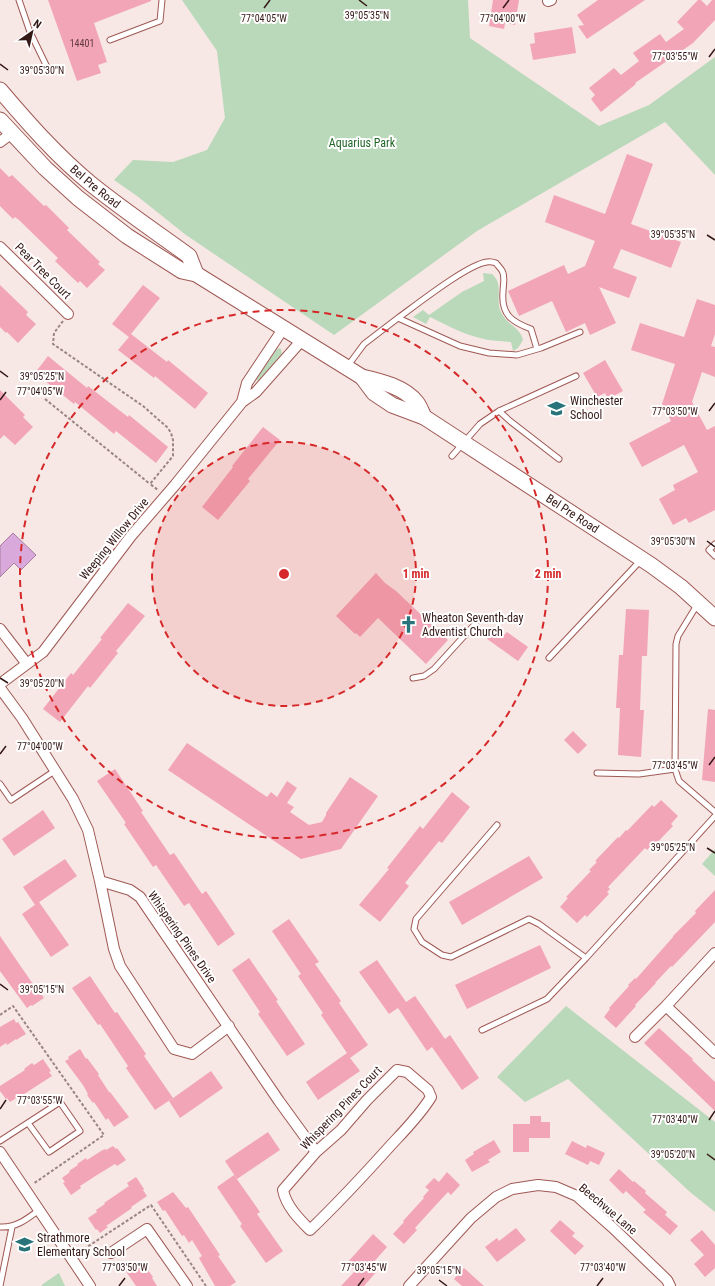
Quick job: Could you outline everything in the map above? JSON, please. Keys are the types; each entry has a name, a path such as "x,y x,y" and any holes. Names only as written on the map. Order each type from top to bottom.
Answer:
{"main road":[{"name":"Bel Pre Road","path":"0,90 58,154 90,183 189,256 196,274"},
{"name":"Bel Pre Road","path":"0,120 6,138 45,168 78,198 127,236 182,271 196,274 362,377 380,381 403,391 416,402 424,417 642,559 681,587 715,618"}],"street":[{"name":"Pear Tree Court","path":"0,247 67,313"},
{"name":"Weeping Willow Drive","path":"242,402 247,383 283,328"},
{"name":"Weeping Willow Drive","path":"0,684 43,652 131,536 242,402 256,392 302,340"},
{"path":"0,629 27,664"},
{"path":"0,688 22,718 56,770 73,799 88,830 114,949 120,966 174,1049 192,1054 229,1026"},
{"name":"Whispering Pines Drive","path":"100,881 130,890 140,897 279,1101 316,1152"},
{"path":"635,1037 715,953"},
{"path":"666,1006 715,1053"},
{"name":"Whispering Pines Court","path":"397,1070 407,1072 428,1090 431,1098 424,1108 338,1203 310,1230 298,1218 285,1198 284,1190 316,1152 341,1130 367,1100 397,1070"},
{"path":"0,1152 90,1286"},
{"name":"Beechvue Lane","path":"409,1286 471,1218 496,1197 512,1189 538,1185 556,1187 576,1196 618,1232 667,1280 670,1286"},
{"path":"111,1253 147,1229 187,1286"}],"lane":[{"path":"19,0 30,32 47,67"},
{"path":"110,40 160,21 162,0"},
{"path":"346,368 364,344 398,318 460,275 486,262 496,262 503,272 503,296 505,311 508,316 518,324 531,329 537,348"},
{"path":"398,318 460,346 489,353 517,355 580,332"},
{"path":"452,456 480,424 499,411 576,376"},
{"path":"499,411 559,459"},
{"path":"715,544 709,550 715,556"},
{"path":"550,658 642,559"},
{"path":"698,602 678,636 676,644 675,768 680,781 715,812"},
{"path":"413,678 424,676 434,669 476,623"},
{"path":"597,773 639,774 675,768"},
{"path":"0,784 11,800 56,770"},
{"path":"482,1030 547,999 715,816"},
{"path":"497,825 416,919 414,929 422,942 442,956 451,957 529,919 539,924 586,958"},
{"path":"0,1141 60,1102 80,1131 49,1152 28,1123"},
{"path":"0,1227 12,1227 21,1223 39,1210"},
{"path":"0,1286 12,1227"}],"path":[{"path":"67,313 64,320 54,333 53,344 143,406 168,428 171,433 173,440 173,456 150,484"},
{"path":"45,399 165,496"}],"green space":[{"name":"Aquarius Park","path":"182,0 468,0 470,38 599,126 649,105 715,57 715,175 665,122 477,231 334,335 186,235 137,196 114,180 133,160 173,162 207,150 225,118 217,51"},
{"path":"483,273 492,274 496,279 499,289 499,306 501,311 506,320 518,330 522,336 523,340 518,348 513,351 511,342 488,340 474,336 430,317 426,324 413,317 423,310 429,315 462,292 484,281"},
{"path":"279,348 281,349 282,355 258,381 256,379 266,362 272,353"},
{"path":"715,849 715,876 702,864"},
{"path":"566,1006 715,1122 715,1212 690,1192 568,1079 525,1102 497,1077"},
{"path":"59,1273 65,1286 41,1286 43,1284"}],"shaded area":[{"path":"13,533 36,555 21,570 14,563 0,577 0,546"}],"building":[{"path":"48,0 151,1 94,23 107,62 98,65 101,73 77,81"},
{"path":"493,0 519,0 515,25 505,23 504,29 489,26"},
{"path":"598,0 645,0 587,39 578,26 584,25 577,15"},
{"path":"698,0 701,0 707,6 712,0 715,0 715,20 693,43 635,83 636,84 601,112 591,99 595,95 589,88 614,68 621,75 639,61 633,53 660,34 666,42 684,29 677,22"},
{"path":"572,27 576,53 533,60 530,44 535,43 534,33"},
{"path":"627,154 653,164 631,224 681,242 671,268 621,249 613,268 637,277 629,298 599,287 616,323 590,335 585,323 566,332 552,301 519,316 508,291 564,265 568,274 585,266 595,241 545,222 554,195 605,214"},
{"path":"0,168 9,177 12,175 44,206 46,205 69,228 67,230 100,262 98,264 105,270 87,288 80,281 78,283 55,261 58,258 19,220 15,217 13,219 0,206"},
{"path":"0,285 28,312 26,315 36,324 18,343 0,327"},
{"path":"143,285 160,298 131,334 167,362 168,360 208,393 195,409 155,376 154,378 118,350 129,337 112,324"},
{"path":"697,299 715,305 715,334 711,346 715,347 715,377 702,372 692,402 707,430 715,426 715,510 689,523 686,518 673,525 659,499 675,490 673,485 698,472 684,445 642,467 629,443 671,421 662,404 675,364 631,350 640,323 684,337"},
{"path":"48,356 87,388 88,386 128,417 129,415 168,447 156,463 116,431 114,434 75,402 74,404 35,373"},
{"path":"605,360 623,391 608,399 605,393 597,397 583,373"},
{"path":"0,390 25,415 23,417 33,427 15,445 4,435 0,439"},
{"path":"263,427 280,440 248,479 250,481 218,520 202,507"},
{"name":"Wheaton Seventh-day Adventist Church","path":"376,573 448,640 426,664 378,618 360,637 336,616"},
{"path":"128,603 145,616 116,651 118,653 90,688 88,686 60,722 43,709 71,673 73,675 102,639 100,638"},
{"path":"626,609 649,610 647,656 642,656 640,710 644,710 641,757 618,755 620,708 616,708 619,655 623,655"},
{"path":"495,628 504,635 507,632 528,647 518,661 487,639"},
{"path":"708,709 715,710 715,782 702,780"},
{"path":"573,731 587,745 578,754 564,740"},
{"path":"187,743 267,797 271,792 277,797 287,781 297,788 287,803 294,807 290,812 309,825 322,822 326,813 350,777 378,796 341,849 301,859 168,770"},
{"path":"115,769 143,811 141,812 170,855 174,853 202,894 206,891 235,934 218,946 189,903 184,906 156,865 153,867 124,824 126,823 97,781"},
{"path":"452,792 470,807 442,843 439,841 405,883 409,886 380,922 359,905 389,869 387,868 420,826 423,829"},
{"path":"661,800 678,816 671,824 673,826 651,849 650,847 647,850 645,848 608,887 610,889 607,892 609,894 587,917 585,915 577,923 560,907 568,898 566,897 591,871 589,870 597,862 595,861 618,837 619,838 626,830 627,831 652,805 654,807"},
{"path":"43,810 55,828 14,856 2,839"},
{"path":"529,856 543,878 462,925 449,902"},
{"path":"65,859 77,876 35,905 23,887"},
{"path":"715,890 715,922 655,983 616,1028 604,1017 610,1009 609,1008 629,986 628,985 635,978 636,979 673,936 696,913 695,911"},
{"path":"39,902 69,945 51,957 22,914"},
{"path":"289,919 319,962 315,964 341,1001 339,1003 368,1045 350,1058 360,1071 318,1100 306,1082 347,1053 321,1015 323,1013 298,976 301,974 272,931"},
{"path":"0,936 44,998 32,1006 31,1005 27,1008 0,971"},
{"path":"540,945 551,968 467,1009 455,985"},
{"path":"249,958 278,1000 276,1001 305,1044 287,1056 258,1014 260,1012 232,970"},
{"path":"377,960 406,1002 415,996 445,1039 450,1035 479,1078 462,1090 432,1047 427,1051 398,1008 389,1014 359,972"},
{"path":"90,976 115,1013 117,1012 146,1054 144,1056 173,1098 155,1110 126,1068 128,1066 100,1024 98,1025 72,988"},
{"path":"14,1019 16,1023 18,1022 26,1034 7,1045 6,1043 0,1047 0,1027"},
{"path":"659,1028 693,1059 692,1060 715,1082 715,1111 644,1043"},
{"path":"80,1049 86,1059 87,1058 99,1074 98,1075 109,1092 129,1117 114,1127 108,1118 106,1120 94,1102 93,1103 87,1095 88,1094 83,1085 65,1061 69,1059 68,1057"},
{"path":"43,1059 51,1071 49,1072 52,1076 10,1102 7,1098 6,1099 0,1091 0,1086 25,1070 24,1069 32,1063 34,1065"},
{"path":"211,1071 223,1088 180,1118 169,1101"},
{"path":"530,1116 541,1116 541,1122 550,1122 550,1138 529,1138 529,1152 513,1152 513,1124 530,1124"},
{"path":"268,1132 280,1150 237,1179 225,1161"},
{"path":"494,1140 501,1152 488,1160 490,1162 472,1172 465,1160 474,1154 473,1152"},
{"path":"572,1141 586,1148 587,1145 605,1153 599,1165 590,1161 588,1165 565,1154"},
{"path":"113,1146 116,1149 117,1148 126,1160 117,1166 115,1164 97,1175 80,1186 81,1188 71,1195 63,1183 65,1182 62,1178 86,1158 87,1160 101,1151"},
{"path":"619,1169 633,1182 634,1181 646,1191 645,1193 667,1212 665,1215 678,1226 670,1235 643,1212 646,1210 626,1191 623,1194 609,1180"},
{"path":"447,1172 460,1185 451,1195 448,1192 415,1228 417,1230 404,1244 393,1234 424,1198 423,1197 429,1190 425,1187 434,1178 439,1182"},
{"path":"234,1175 260,1212 257,1214 283,1251 266,1263 240,1226 242,1224 217,1187"},
{"path":"136,1177 147,1196 106,1226 108,1227 100,1233 97,1229 96,1230 88,1218 97,1212 96,1210 105,1204 104,1203 129,1186 127,1183"},
{"path":"173,1192 186,1208 188,1207 220,1255 218,1256 236,1282 230,1286 215,1286 199,1258 202,1256 192,1240 189,1243 184,1235 182,1236 165,1210 163,1211 157,1202"},
{"path":"560,1220 575,1233 572,1236 584,1246 575,1255 550,1231"},
{"path":"516,1228 526,1240 497,1262 485,1247 497,1238 499,1241"},
{"path":"702,1230 715,1245 715,1268 705,1277 694,1264 704,1255 690,1240"},
{"path":"373,1234 387,1247 372,1264 378,1270 364,1286 341,1286 355,1271 347,1263"},
{"path":"142,1262 153,1277 152,1278 157,1286 136,1286 125,1270 136,1263 137,1265"},
{"path":"464,1268 484,1286 462,1286 454,1279"}],"place":[{"name":"Winchester School","path":"557,408"},
{"name":"Wheaton Seventh-day Adventist Church","path":"409,625"},
{"name":"Strathmore Elementary School","path":"24,1245"}]}
